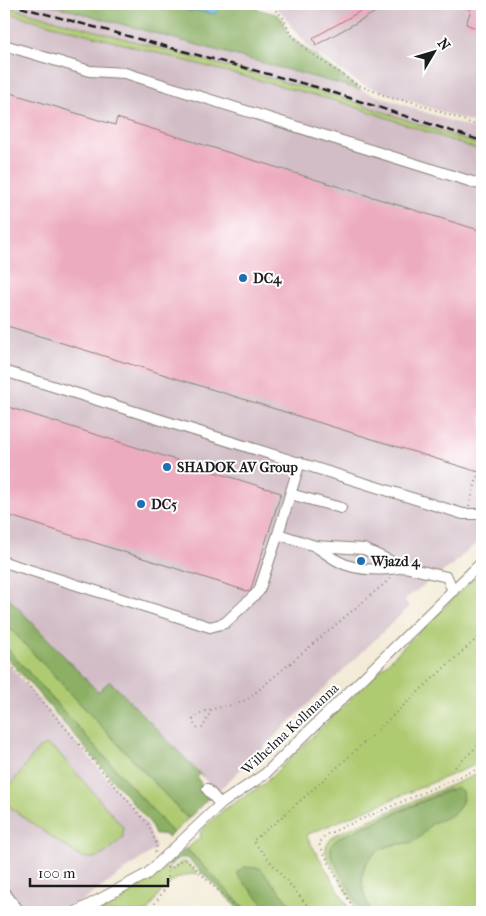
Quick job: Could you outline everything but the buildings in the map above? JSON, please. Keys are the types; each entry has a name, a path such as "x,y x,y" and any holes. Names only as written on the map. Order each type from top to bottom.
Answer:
{"street":[{"path":"4,45 90,71 125,73 482,185"},
{"path":"4,371 463,514 482,512"},
{"path":"4,562 210,627 216,627 225,622 258,592 300,462"},
{"path":"290,494 341,508"},
{"path":"278,534 315,546 364,549 404,567 447,577 453,591"},
{"path":"315,546 337,560 360,568 380,572 404,567"},
{"name":"Wilhelma Kollmanna","path":"76,912 147,874 220,804 268,771 482,562"},
{"path":"207,789 220,804"},
{"path":"4,892 20,912"},
{"path":"4,897 13,904"}],"path":[{"path":"252,4 273,9"},
{"path":"268,4 283,18 290,33 309,52 356,84 391,98 410,101 482,127"},
{"path":"468,508 478,475"},
{"path":"212,710 203,728 196,727 193,720 195,716 212,710 239,704 249,698 404,567"},
{"path":"313,912 253,842 313,790 411,696 482,634"},
{"path":"4,657 148,824 157,845 155,853 157,857"},
{"path":"455,767 482,742"},
{"path":"356,912 319,844 325,835 482,767"},
{"path":"149,912 167,887 170,877 166,867 171,868 181,860 188,861 240,912"}],"shaded area":[{"path":"4,4 48,4 361,90 482,132 482,146 346,99 4,6"},
{"path":"271,4 482,4 482,126 360,84 320,56 318,57 292,28 284,15"},
{"path":"4,12 347,104 482,151 482,538 451,566 405,599 409,607 217,792 110,682 98,693 29,620 4,643"},
{"path":"4,659 147,824 156,848 84,900 54,912 4,912"}],"green space":[{"path":"48,4 239,4 276,14 281,18 289,36 361,90"},
{"path":"4,6 346,99 482,146 482,151 347,104 4,12"},
{"path":"482,570 482,762 306,835 351,912 248,912 187,849 201,836 200,832 223,810 264,784"},
{"path":"4,593 98,692 110,681 203,777 200,774 197,777 209,797 191,816 187,818 4,622"},
{"path":"4,622 187,818 191,816 173,833 4,645"},
{"path":"4,645 173,833 168,837 162,834 155,835 150,823 4,654"},
{"path":"46,745 57,751 123,827 123,837 98,857 86,858 79,856 12,809 5,801 6,791 38,749"},
{"path":"482,772 482,912 371,912 364,892 362,883 363,873 370,857 389,846 410,843 416,840 437,821 454,814 463,799 449,789 340,837 331,845 331,856 362,912 359,912 327,857 326,846 329,841 337,834"},
{"path":"457,787 462,791 463,799 452,814 432,823 416,840 410,843 389,846 370,857 365,865 362,883 371,912 362,912 331,856 331,845 340,837"},
{"path":"185,849 248,912 242,912 187,858 180,858 169,866 168,864"},
{"path":"181,862 186,862 198,874 174,880 157,897 148,912 89,912 153,878 165,867 172,870"},
{"path":"243,867 260,868 297,912 271,912 238,876 238,872"}],"water":[{"path":"170,4 219,4 219,10 215,14 193,10 192,12"}],"railway":[{"path":"9,4 316,87 482,141"}],"place":[{"name":"DC4","path":"243,278"},
{"name":"SHADOK AV Group","path":"167,467"},
{"name":"DC5","path":"141,504"},
{"name":"Wjazd 4","path":"361,561"}]}
